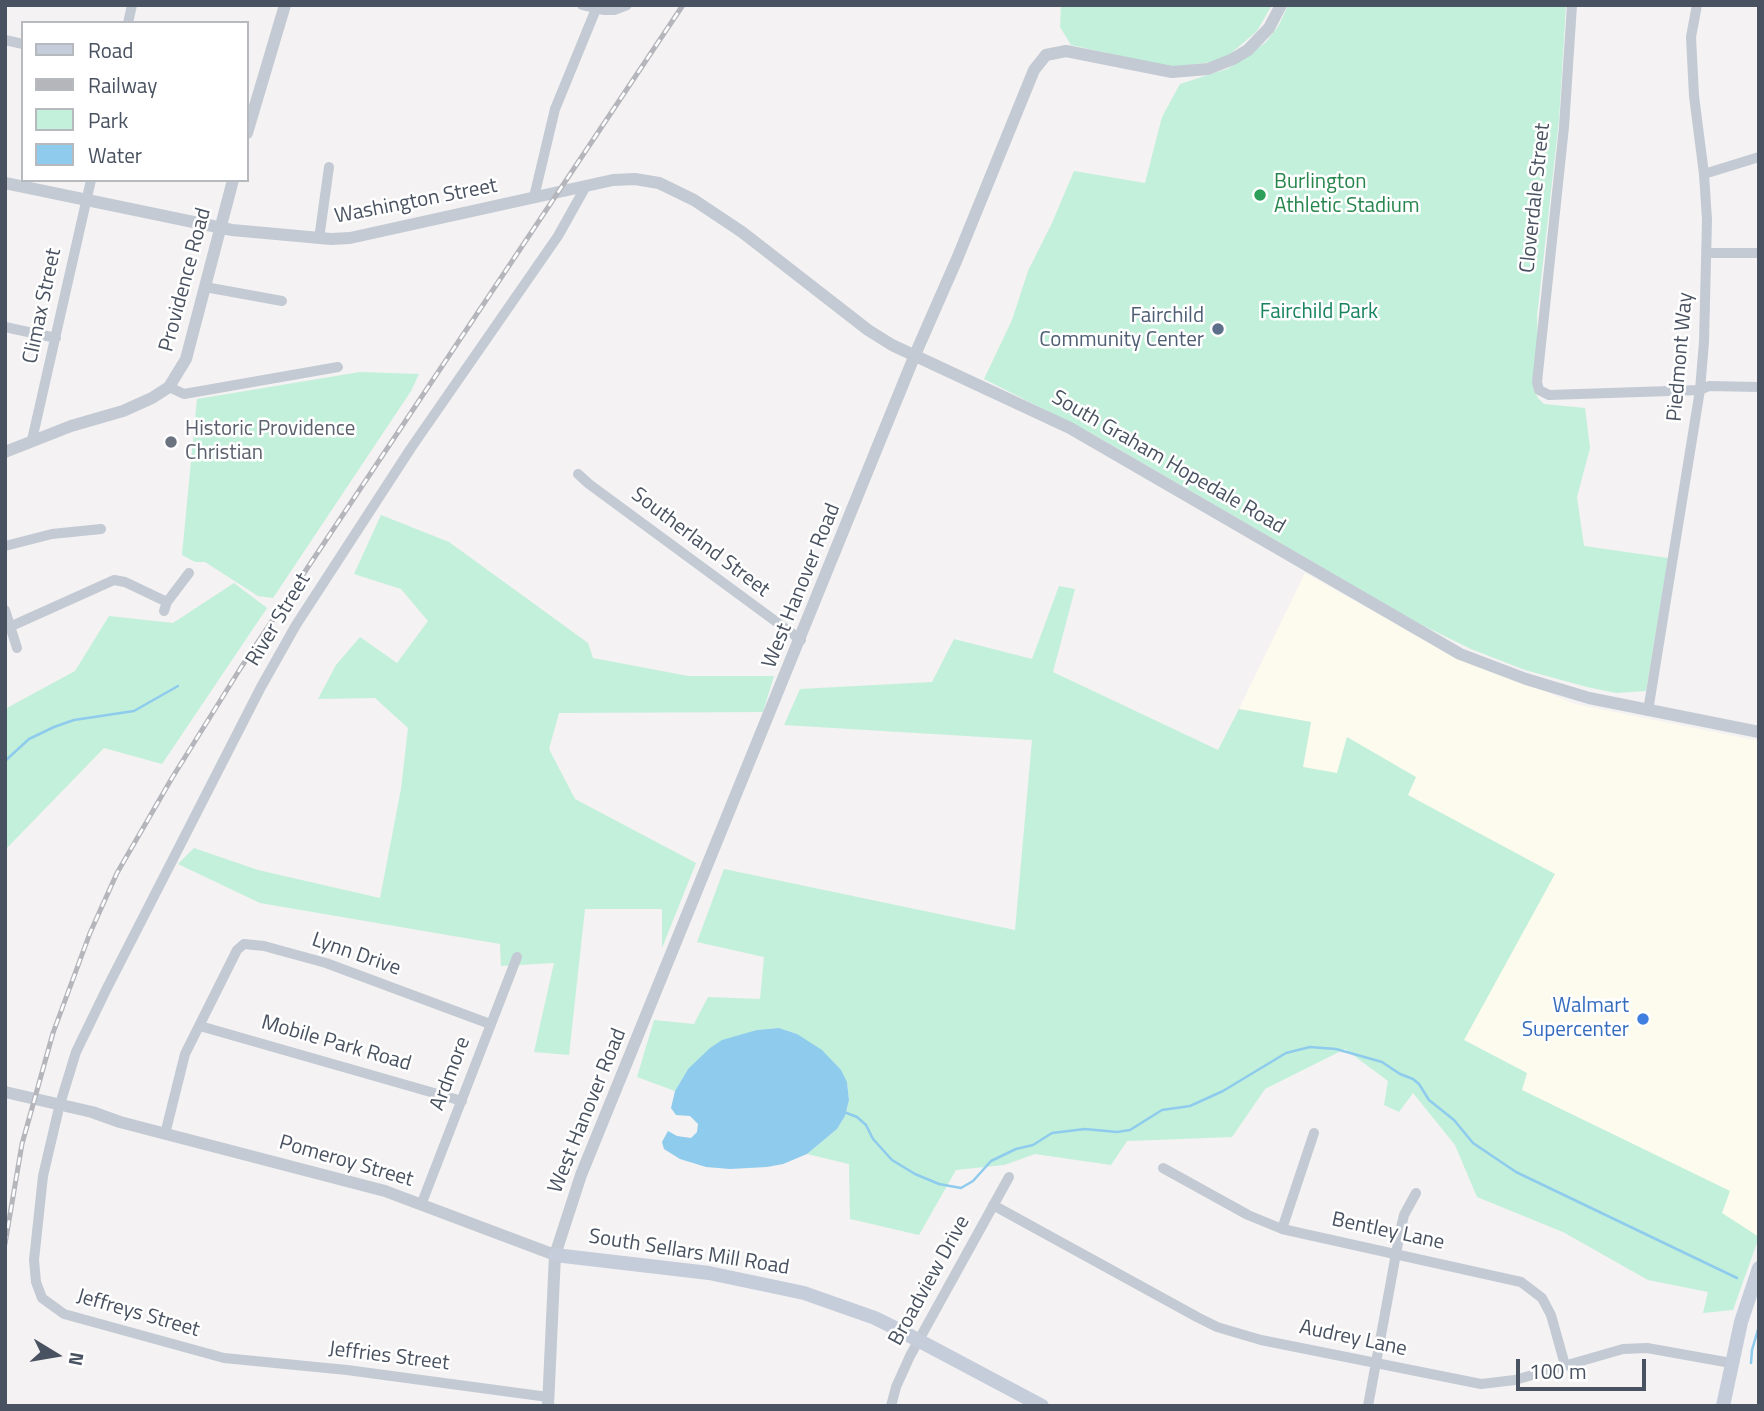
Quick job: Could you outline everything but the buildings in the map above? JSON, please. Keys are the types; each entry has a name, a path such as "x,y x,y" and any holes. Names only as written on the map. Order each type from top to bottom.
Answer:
{"main road":[{"name":"South Sellars Mill Road","path":"555,1255 661,1266 766,1284 830,1301 875,1318 1042,1406"},
{"path":"1723,1406 1731,1363 1759,1268"}],"street":[{"path":"248,130 285,5"},
{"path":"582,5 614,10 627,5"},
{"name":"West Hanover Road","path":"548,1401 555,1255 581,1175 914,357 968,235 1034,70 1042,59 1053,53 1071,52 1172,72 1208,69 1233,59 1258,40 1269,28 1282,5"},
{"name":"Cloverdale Street","path":"1572,5 1563,127 1536,382 1541,392 1549,395 1700,390"},
{"name":"Piedmont Way","path":"1648,711 1700,390 1708,253 1704,174 1694,96 1691,37 1697,5"},
{"path":"534,197 555,109 596,9"},
{"path":"1704,174 1759,157"},
{"path":"319,239 329,167"},
{"name":"South Graham Hopedale Road","path":"586,186 635,178 676,190 759,244 868,330 914,357 1007,397 1070,428 1460,654 1557,689 1648,711 1759,732"},
{"name":"Climax Street","path":"32,440 91,182"},
{"name":"Providence Road","path":"169,387 186,359 232,182"},
{"name":"Washington Street","path":"5,183 219,228 319,239 349,238 586,186"},
{"name":"River Street","path":"43,1176 76,1052 248,711 290,635 429,421 558,236 586,186"},
{"path":"212,262 227,241 244,232"},
{"path":"1708,253 1759,253"},
{"path":"205,288 282,301"},
{"path":"5,327 55,338"},
{"path":"5,453 32,440 122,411 169,387 184,394 338,367"},
{"path":"1700,390 1709,386 1759,387"},
{"name":"Southerland Street","path":"578,474 801,640"},
{"path":"5,546 52,534 101,529"},
{"path":"8,628 114,580 125,582 165,607 189,573"},
{"path":"5,610 8,628 17,648"},
{"name":"Lynn Drive","path":"165,1134 185,1054 237,950 244,944 250,943 348,970 490,1024"},
{"name":"Ardmore","path":"421,1205 517,957"},
{"name":"Mobile Park Road","path":"200,1026 462,1101"},
{"name":"Pomeroy Street","path":"5,1093 348,1181 555,1255"},
{"name":"Pomeroy Street","path":"5,1101 59,1108"},
{"path":"1282,1229 1314,1133"},
{"name":"Bentley Lane","path":"1163,1168 1248,1215 1282,1229 1510,1278 1532,1289 1542,1298 1551,1315 1565,1365"},
{"name":"Jeffreys Street","path":"43,1176 34,1260 36,1282 42,1298 64,1314 224,1357"},
{"name":"Broadview Drive","path":"891,1406 896,1387 918,1340 1009,1177"},
{"path":"1368,1406 1404,1215 1416,1193"},
{"name":"Audrey Lane","path":"993,1205 1217,1327 1261,1340 1480,1384 1515,1380 1623,1349 1647,1348 1731,1363"},
{"name":"Jeffries Street","path":"224,1357 347,1370 548,1401"}],"shaded area":[{"path":"1305,573 1430,643 1575,704 1759,741 1759,1237 1722,1213 1729,1191 1522,1090 1527,1073 1416,1015 1505,849 1408,795 1415,777 1347,738 1337,773 1303,767 1311,722 1239,709"}],"green space":[{"path":"1061,5 1272,5 1257,31 1229,55 1212,62 1166,66 1071,45 1060,27"},
{"name":"Fairchild Park","path":"1288,5 1566,5 1559,120 1537,316 1538,347 1533,388 1544,404 1585,408 1590,448 1577,497 1584,546 1668,558 1646,691 1616,693 1587,687 1525,670 1471,649 1418,623 1091,433 984,379 1012,320 1028,271 1074,171 1145,183 1162,117 1180,84 1227,69 1248,56 1266,42 1279,25"},
{"path":"360,372 419,374 411,391 273,598 258,596 205,562 195,562 182,555 197,399"},
{"path":"381,515 449,542 588,643 593,658 688,676 774,676 763,712 559,713 549,749 575,799 696,863 662,948 662,909 585,909 569,1055 534,1052 554,963 501,966 500,944 260,903 178,864 194,848 258,870 380,898 401,789 408,728 375,698 318,699 336,665 360,637 397,663 428,621 401,589 354,574"},
{"path":"234,583 267,608 162,764 104,748 5,850 5,709 75,671 109,616 173,623"},
{"path":"1059,586 1075,589 1053,672 1218,750 1239,709 1311,722 1303,767 1337,773 1347,737 1416,777 1408,795 1555,874 1464,1040 1527,1073 1522,1090 1730,1191 1722,1213 1759,1237 1733,1310 1703,1313 1708,1292 1648,1280 1563,1232 1477,1197 1455,1145 1413,1093 1399,1112 1384,1105 1388,1081 1345,1049 1265,1089 1232,1137 1127,1141 1111,1165 1035,1154 1004,1165 956,1170 919,1235 850,1219 849,1164 807,1154 837,1129 845,1116 849,1100 847,1082 797,1034 779,1028 757,1030 688,1069 675,1091 637,1077 654,1020 694,1024 708,997 760,999 764,957 697,942 724,869 1015,930 1032,740 784,725 800,689 932,682 954,639 1032,659"}],"water":[{"path":"779,1028 797,1034 822,1050 841,1070 847,1082 849,1100 845,1116 837,1129 807,1154 767,1167 706,1167 680,1159 664,1149 662,1142 668,1131 677,1136 691,1138 697,1132 698,1124 690,1116 676,1115 671,1108 675,1091 688,1069 722,1040 757,1030"}],"waterway":[{"path":"5,761 29,739 54,727 74,720 134,711 178,686"},
{"path":"844,1112 857,1117 866,1125 873,1139 892,1160 939,1184 961,1188 973,1181 991,1161 1016,1149 1033,1145 1052,1133 1085,1129 1117,1132 1130,1130 1162,1110 1190,1106 1223,1091 1286,1053 1310,1047 1336,1049 1382,1062 1413,1079 1429,1100 1454,1120 1473,1143 1516,1172 1737,1278"},
{"path":"1751,1363 1759,1326"}],"railway":[{"path":"5,1244 22,1144 53,1033 90,933 117,873 240,669 683,5"}],"place":[{"name":"Burlington Athletic Stadium","path":"1260,195"},
{"name":"Fairchild Community Center","path":"1218,329"},
{"name":"Historic Providence Christian","path":"171,442"},
{"name":"Walmart Supercenter","path":"1643,1019"}]}
